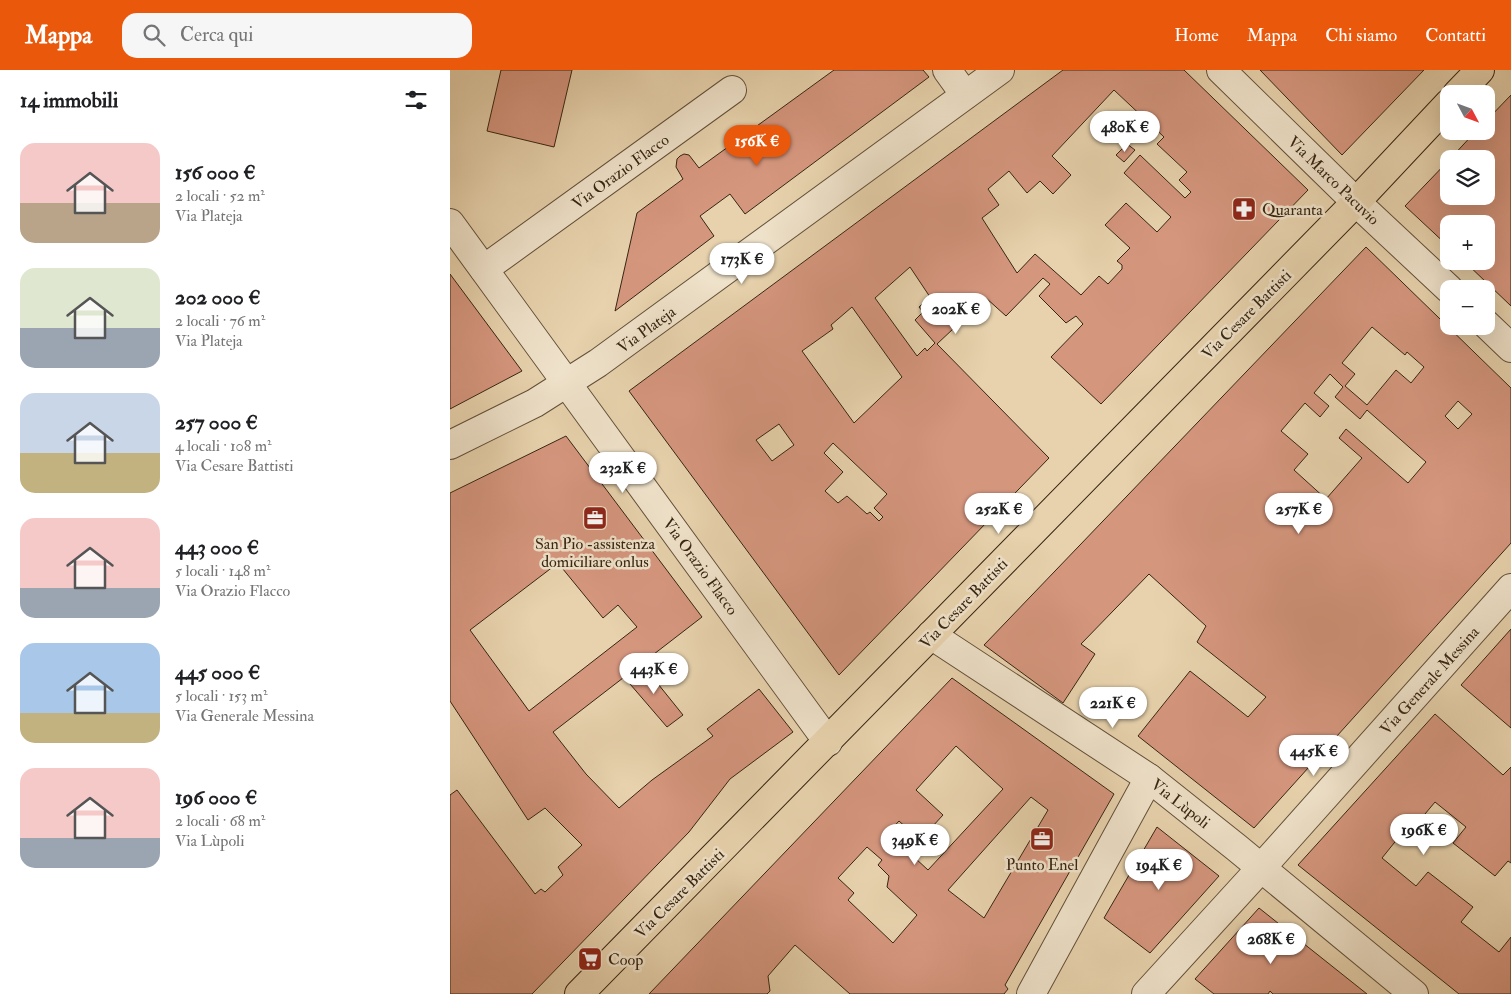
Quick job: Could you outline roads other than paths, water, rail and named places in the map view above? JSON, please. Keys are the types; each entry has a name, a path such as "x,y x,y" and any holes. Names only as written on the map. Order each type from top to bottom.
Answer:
{"main road":[{"path":"1466,85 1480,70"},
{"name":"Via Cesare Battisti","path":"579,994 1356,202 1440,113"}],"street":[{"path":"947,70 965,95"},
{"name":"Via Plateja","path":"450,445 535,403 598,364 1000,70"},
{"name":"Via Marco Pacuvio","path":"1221,70 1356,202 1440,281"},
{"name":"Via Orazio Flacco","path":"484,269 732,90"},
{"name":"Via Orazio Flacco","path":"450,222 828,742"},
{"path":"1495,333 1511,348"},
{"name":"Via Generale Messina","path":"1146,994 1511,588"},
{"name":"Via Lùpoli","path":"931,635 1149,778 1414,994"},
{"path":"1031,994 1149,778"}],"place":[{"name":"Quaranta","path":"1244,209"},
{"name":"San Pio -assistenza domiciliare onlus","path":"595,518"},
{"name":"Punto Enel","path":"1042,839"},
{"name":"Coop","path":"590,959"}]}
